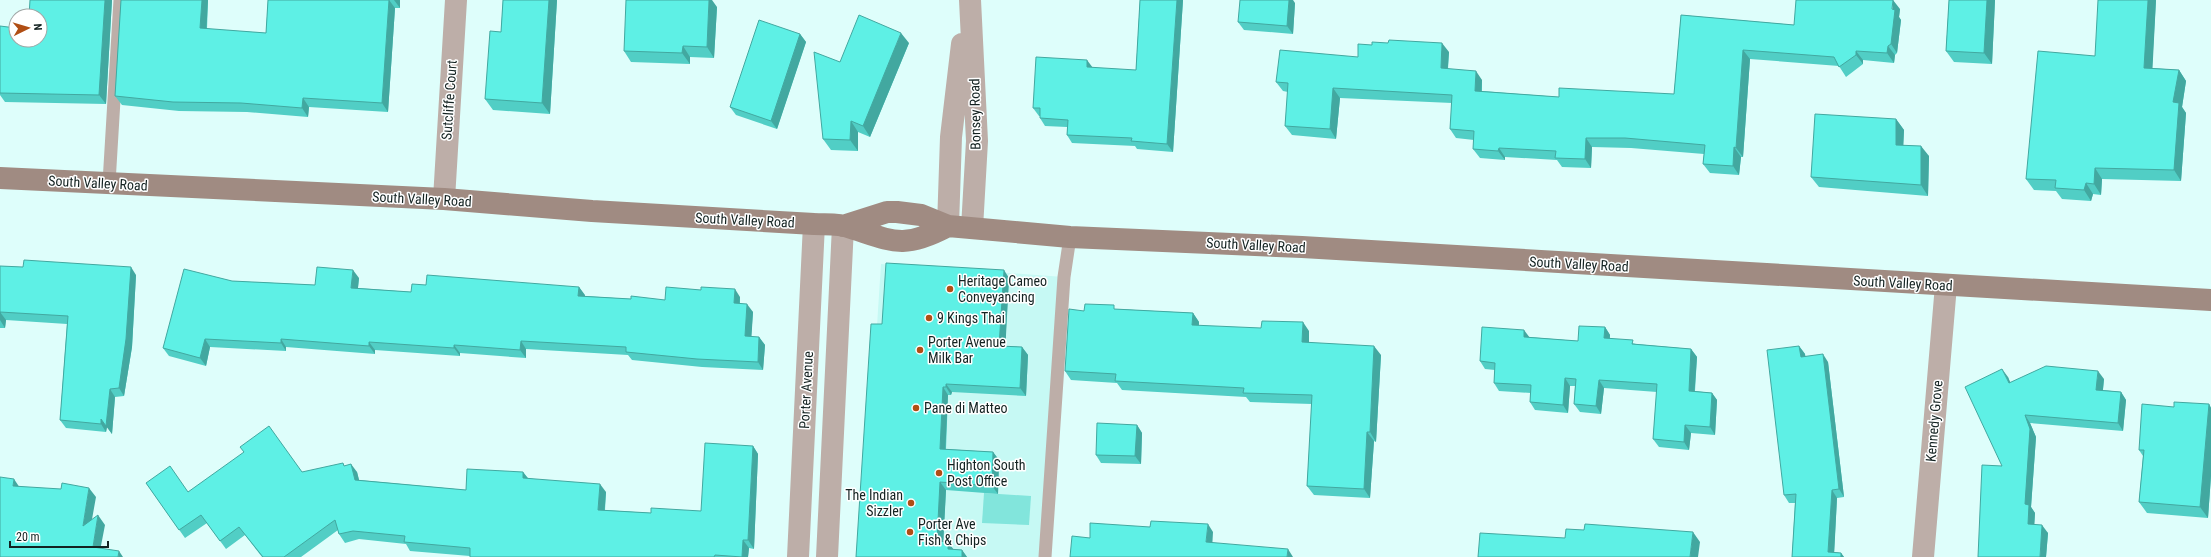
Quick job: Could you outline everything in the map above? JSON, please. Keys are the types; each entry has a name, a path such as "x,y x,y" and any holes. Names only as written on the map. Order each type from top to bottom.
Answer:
{"main road":[{"name":"South Valley Road","path":"0,178 444,199 592,211 843,226 886,240 912,241 930,236 948,226"},
{"name":"South Valley Road","path":"843,226 886,212 897,212 921,215 948,226 1070,237 1302,247 2211,300"}],"street":[{"name":"Sutcliffe Court","path":"444,199 456,0"},
{"name":"Bonsey Road","path":"948,226 950,137 967,0"},
{"name":"Bonsey Road","path":"970,0 977,141 972,228"},
{"name":"Porter Avenue","path":"798,557 814,224"},
{"name":"Porter Avenue","path":"826,557 843,226"},
{"name":"Kennedy Grove","path":"1923,557 1946,285"}],"lane":[{"path":"109,183 120,0"},
{"path":"1045,557 1064,277 1070,237"}],"shaded area":[{"path":"881,264 1064,277 1045,557 862,557"},
{"path":"984,493 1031,496 1029,525 982,523"}],"building":[{"path":"30,0 105,0 99,95 0,93 0,26 8,27 8,48 48,48 48,8 30,8"},
{"path":"121,0 202,0 200,28 266,33 268,0 389,0 382,103 303,98 302,108 241,103 173,102 115,96"},
{"path":"503,0 549,0 542,103 485,99 490,31 501,32"},
{"path":"626,0 709,0 707,47 683,46 682,53 624,51"},
{"path":"1140,0 1177,0 1167,144 1131,141 1132,138 1067,135 1068,120 1040,118 1040,108 1033,108 1036,57 1087,60 1087,67 1136,70"},
{"path":"1240,0 1289,0 1287,26 1238,22"},
{"path":"1796,0 1893,0 1892,9 1895,10 1891,44 1888,46 1887,53 1856,51 1856,55 1839,67 1834,57 1743,50 1736,148 1734,147 1733,166 1703,164 1705,145 1625,138 1586,138 1585,159 1555,158 1556,151 1499,148 1498,151 1473,149 1474,131 1450,129 1452,95 1333,88 1330,129 1285,126 1288,83 1276,82 1280,50 1358,57 1358,44 1372,45 1372,42 1388,43 1389,40 1442,43 1441,68 1476,71 1475,91 1559,97 1559,88 1674,94 1681,15 1794,25"},
{"path":"1949,0 1987,0 1984,53 1946,51"},
{"path":"2098,0 2148,0 2144,68 2179,70 2173,102 2179,103 2174,170 2095,168 2094,184 2086,183 2084,190 2055,188 2056,180 2026,179 2038,51 2095,56"},
{"path":"859,15 901,33 863,126 851,121 850,140 823,139 814,52 840,62"},
{"path":"759,20 800,34 771,121 730,107"},
{"path":"1815,114 1896,119 1896,145 1921,146 1921,185 1811,177"},
{"path":"24,260 131,267 126,339 119,388 110,389 106,426 101,419 101,424 60,420 68,316 0,312 0,266 23,267"},
{"path":"886,263 1004,270 999,346 1022,347 1020,388 946,384 946,387 943,387 940,449 993,452 992,486 940,482 937,541 948,542 948,549 962,550 962,557 856,557 871,324 882,324"},
{"path":"317,267 353,270 351,288 411,292 412,284 426,285 427,275 579,287 578,296 631,299 631,296 665,300 666,287 701,290 701,287 735,289 734,303 747,304 745,336 759,337 758,362 697,359 626,352 626,347 521,341 520,350 454,345 454,348 369,342 369,346 281,339 281,343 205,339 200,358 163,348 184,269 232,281 315,285"},
{"path":"1085,304 1114,305 1114,309 1193,313 1192,325 1261,328 1262,321 1303,322 1302,342 1374,346 1370,432 1367,432 1364,489 1307,486 1312,395 1243,393 1244,388 1115,381 1116,374 1065,371 1069,309 1084,311"},
{"path":"1579,326 1605,327 1604,338 1633,340 1632,344 1691,349 1689,391 1712,393 1710,427 1685,425 1684,442 1653,439 1657,384 1599,380 1596,406 1574,404 1576,379 1565,378 1563,405 1530,402 1531,385 1494,383 1495,363 1480,361 1482,327 1524,330 1524,337 1578,341"},
{"path":"1799,346 1801,357 1823,354 1839,489 1832,490 1828,552 1841,553 1841,557 1792,557 1796,494 1784,495 1767,350"},
{"path":"2046,366 2098,371 2096,390 2121,392 2118,423 2025,415 2030,429 2025,504 2029,505 2028,524 2042,525 2040,557 1978,557 1982,465 2002,466 1965,387 2002,369 2009,383"},
{"path":"2174,402 2209,404 2200,507 2139,502 2144,450 2139,450 2142,404 2174,407"},
{"path":"1097,423 1137,425 1135,456 1096,455"},
{"path":"269,426 302,472 343,463 344,466 351,464 355,480 466,490 467,469 523,472 523,478 600,484 598,510 651,513 651,508 701,511 705,443 753,446 748,540 743,540 742,557 715,555 714,557 470,557 470,548 404,542 405,536 353,531 339,534 335,520 284,557 263,557 239,527 220,541 201,515 179,530 146,483 170,466 188,492 244,452 240,447"},
{"path":"0,477 14,479 13,486 61,489 62,483 89,488 83,526 98,515 93,547 119,551 118,557 0,557"},
{"path":"1151,521 1208,524 1206,542 1288,549 1287,557 1070,557 1072,536 1090,538 1090,523 1150,527"},
{"path":"1585,524 1693,532 1690,557 1478,557 1480,533 1565,538 1566,529 1584,530"}],"place":[{"name":"Heritage Cameo Conveyancing","path":"950,289"},
{"name":"9 Kings Thai","path":"929,318"},
{"name":"Porter Avenue Milk Bar","path":"920,350"},
{"name":"Pane di Matteo","path":"916,408"},
{"name":"Highton South Post Office","path":"939,473"},
{"name":"The Indian Sizzler","path":"911,503"},
{"name":"Porter Ave Fish & Chips","path":"910,532"}]}
